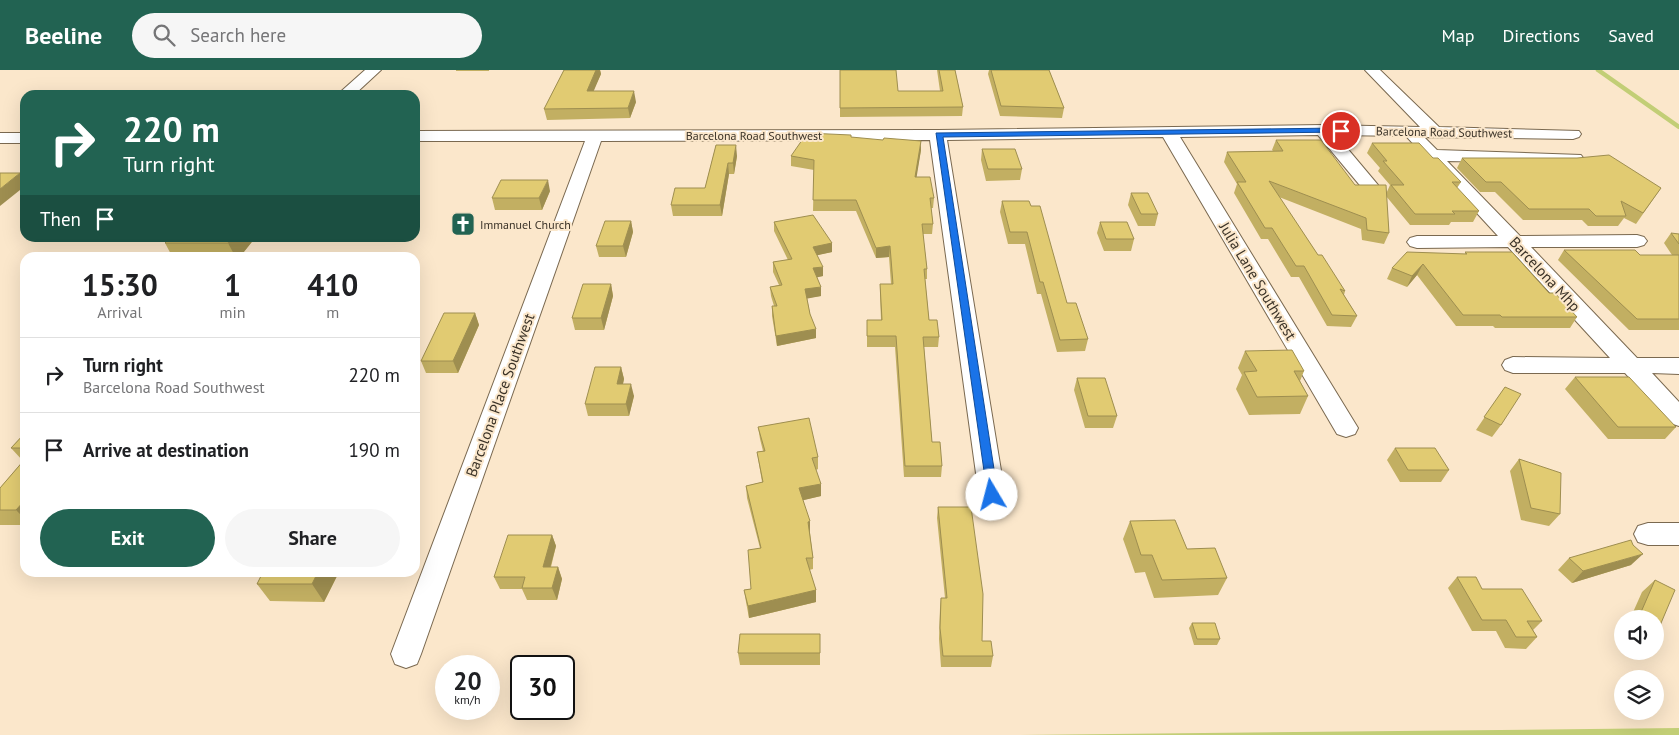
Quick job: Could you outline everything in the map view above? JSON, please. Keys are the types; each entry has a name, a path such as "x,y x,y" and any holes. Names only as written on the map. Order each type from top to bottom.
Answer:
{"street":[{"path":"351,90 374,70"},
{"path":"1372,70 1434,131"},
{"path":"1323,130 1369,185"},
{"name":"Barcelona Road Southwest","path":"420,136 938,135 1323,130 1574,134"},
{"name":"Barcelona Mhp","path":"1410,132 1679,417"},
{"name":"Julia Lane Southwest","path":"1169,133 1346,428"},
{"name":"Barcelona Place Southwest","path":"406,654 595,135"},
{"path":"938,135 992,495"},
{"path":"0,150 14,138"},
{"path":"1432,155 1582,159"},
{"path":"1418,242 1637,242"},
{"path":"1513,365 1679,366"},
{"path":"1648,534 1679,534"}],"shaded area":[{"path":"1679,728 1679,735 1020,735"}],"building":[{"path":"564,70 596,70 587,91 634,91 628,108 544,109"},
{"path":"840,70 896,70 898,91 943,91 939,70 955,70 963,107 840,108"},
{"path":"991,70 1049,70 1064,108 1001,106"},
{"path":"807,133 851,135 851,137 883,140 884,138 921,141 915,177 930,177 934,198 930,198 933,224 922,224 927,269 924,269 929,320 937,320 939,337 923,337 932,442 940,442 942,466 905,466 896,336 867,336 867,320 882,320 880,284 893,284 890,246 876,248 856,200 813,200 814,160 791,156"},
{"path":"1276,140 1321,140 1355,185 1386,185 1389,233 1367,230 1366,218 1269,181 1318,255 1322,255 1345,291 1340,289 1357,316 1332,315 1304,266 1296,266 1272,228 1265,228 1237,182 1246,182 1227,152 1283,151"},
{"path":"1372,143 1419,143 1433,158 1438,158 1461,182 1452,182 1479,211 1452,211 1455,214 1415,214 1391,185 1404,185 1383,161 1387,161"},
{"path":"716,145 736,145 733,163 728,163 720,205 671,205 675,188 705,188"},
{"path":"982,149 1015,149 1022,169 988,169"},
{"path":"1609,155 1661,188 1643,213 1621,201 1626,216 1596,216 1589,209 1529,209 1501,182 1486,182 1462,158 1577,158"},
{"path":"0,173 20,173 0,189"},
{"path":"501,180 548,180 539,198 492,198"},
{"path":"1131,193 1148,193 1158,214 1141,214"},
{"path":"1002,201 1029,201 1031,206 1040,206 1067,303 1076,303 1088,339 1060,340 1043,282 1040,282 1027,232 1010,232"},
{"path":"813,215 832,243 813,247 823,267 813,268 821,287 805,289 810,314 816,329 776,336 772,306 777,306 770,287 782,285 773,262 792,259 774,222"},
{"path":"605,221 631,221 623,246 596,246"},
{"path":"1100,222 1127,222 1134,239 1106,239"},
{"path":"1671,233 1679,234 1679,244"},
{"path":"166,242 229,242 228,243"},
{"path":"1564,250 1635,250 1640,255 1679,255 1679,319 1637,319"},
{"path":"1407,252 1467,254 1465,252 1512,252 1549,293 1555,293 1577,317 1463,315 1423,264 1412,276 1392,268"},
{"path":"583,284 611,284 601,318 572,318"},
{"path":"444,313 475,313 453,361 421,361"},
{"path":"1292,350 1304,371 1294,371 1308,396 1257,397 1244,372 1257,371 1245,351"},
{"path":"595,367 621,367 617,384 631,384 626,404 585,404"},
{"path":"1575,377 1629,377 1676,427 1618,427"},
{"path":"1077,378 1105,378 1117,416 1088,416"},
{"path":"1505,387 1521,394 1501,425 1484,417"},
{"path":"809,418 818,457 812,458 821,484 799,488 810,521 808,522 813,558 806,558 816,590 748,606 744,590 751,589 748,550 761,548 746,486 763,482 757,452 765,451 758,427"},
{"path":"20,438 20,448 11,448"},
{"path":"1395,448 1435,448 1449,470 1408,470"},
{"path":"1519,459 1561,473 1560,514 1531,508"},
{"path":"20,465 20,506 16,510 0,510 0,488"},
{"path":"938,507 971,507 983,594 982,641 991,641 993,656 943,656 940,628 941,598 947,598"},
{"path":"1175,520 1187,549 1215,548 1227,578 1162,580 1152,555 1141,555 1130,521"},
{"path":"508,535 552,535 543,567 558,567 552,588 522,588 525,577 494,577"},
{"path":"1631,540 1633,545 1643,554 1583,571 1569,558"},
{"path":"260,577 316,577 312,584 257,584"},
{"path":"1457,577 1476,577 1482,589 1522,589 1542,621 1527,621 1537,637 1516,637 1506,620 1482,620"},
{"path":"1655,580 1675,590 1664,616 1664,610 1642,610"},
{"path":"1192,623 1215,623 1220,639 1197,639"},
{"path":"740,634 820,634 820,653 738,653"}],"waterway":[{"path":"1598,70 1679,127"}],"place":[{"name":"Immanuel Church","path":"463,224"}],"route":[{"path":"992,495 938,135 1341,131"}]}
